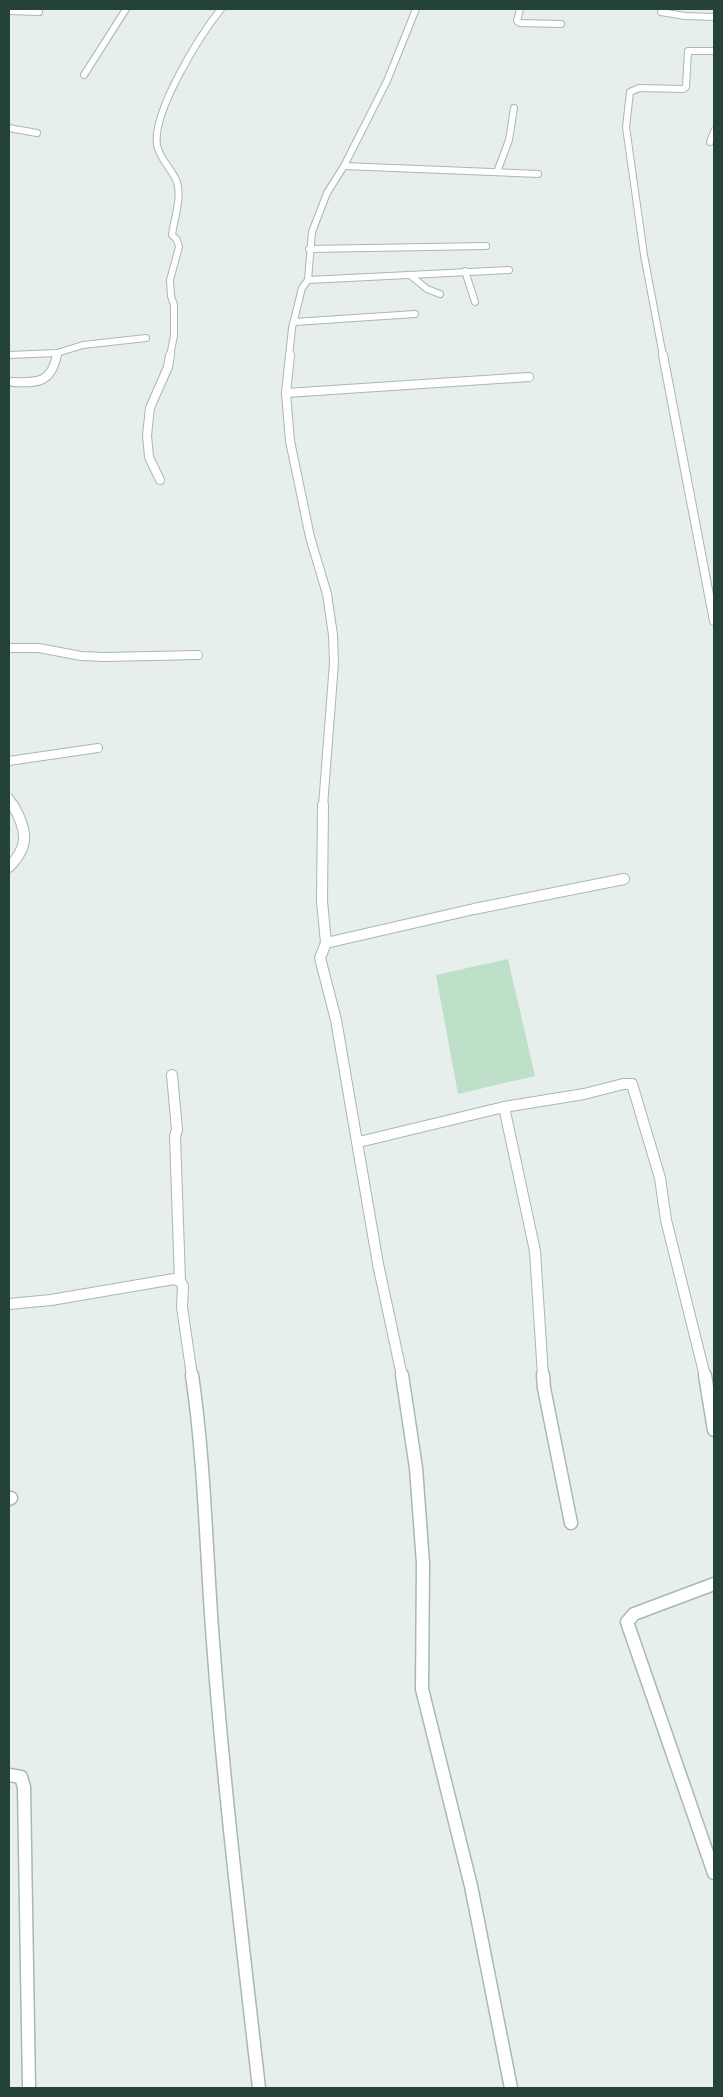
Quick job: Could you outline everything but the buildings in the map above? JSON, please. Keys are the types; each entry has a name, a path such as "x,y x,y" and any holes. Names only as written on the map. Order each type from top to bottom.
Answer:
{"street":[{"path":"84,75 126,9"},
{"path":"160,480 149,457 147,435 150,408 168,367 174,336 174,305 171,296 170,280 179,247 177,240 172,235 178,189 176,181 161,156 157,143 158,133 164,107 183,68 207,26 221,9"},
{"path":"416,9 387,81 344,166 327,193 312,232 309,249 308,280 302,288 294,322 286,393 290,441 310,537 327,594 333,635 334,662 323,803 322,901 326,943 320,958 336,1020 359,1142 378,1264 405,1390 416,1468 423,1564 422,1689 471,1886 511,2088"},
{"path":"520,9 517,21 520,24 562,24"},
{"path":"9,10 39,12"},
{"path":"661,12 685,16 714,17"},
{"path":"714,51 688,51 688,77 686,87 683,89 640,88 630,92 626,127 644,255 714,621"},
{"path":"497,172 509,140 514,108"},
{"path":"9,128 38,133"},
{"path":"710,142 714,131"},
{"path":"344,166 538,174"},
{"path":"309,249 486,246"},
{"path":"308,280 509,270"},
{"path":"465,272 476,302"},
{"path":"410,275 427,290 440,294"},
{"path":"294,322 415,314"},
{"path":"9,355 57,352 83,345 146,338"},
{"path":"13,382 28,383 48,378 56,365 57,352"},
{"path":"286,393 529,377"},
{"path":"9,648 40,648 81,656 105,657 198,655"},
{"path":"9,761 98,748"},
{"path":"9,798 21,818 26,839 22,851 9,867"},
{"path":"326,943 474,909 624,879"},
{"path":"172,1075 177,1130 175,1136 182,1307 202,1462 215,1662 259,2088"},
{"path":"359,1142 504,1107 584,1094 623,1084 632,1084 660,1178 666,1220 708,1389 714,1430"},
{"path":"504,1107 516,1153 535,1251 544,1388 571,1523"},
{"path":"9,1304 67,1299 135,1284 174,1279 180,1281"},
{"path":"714,1584 634,1614 627,1622 714,1872"},
{"path":"9,1775 21,1777 24,1787 29,2088"}],"green space":[{"path":"508,959 535,1076 458,1094 436,975"}]}
